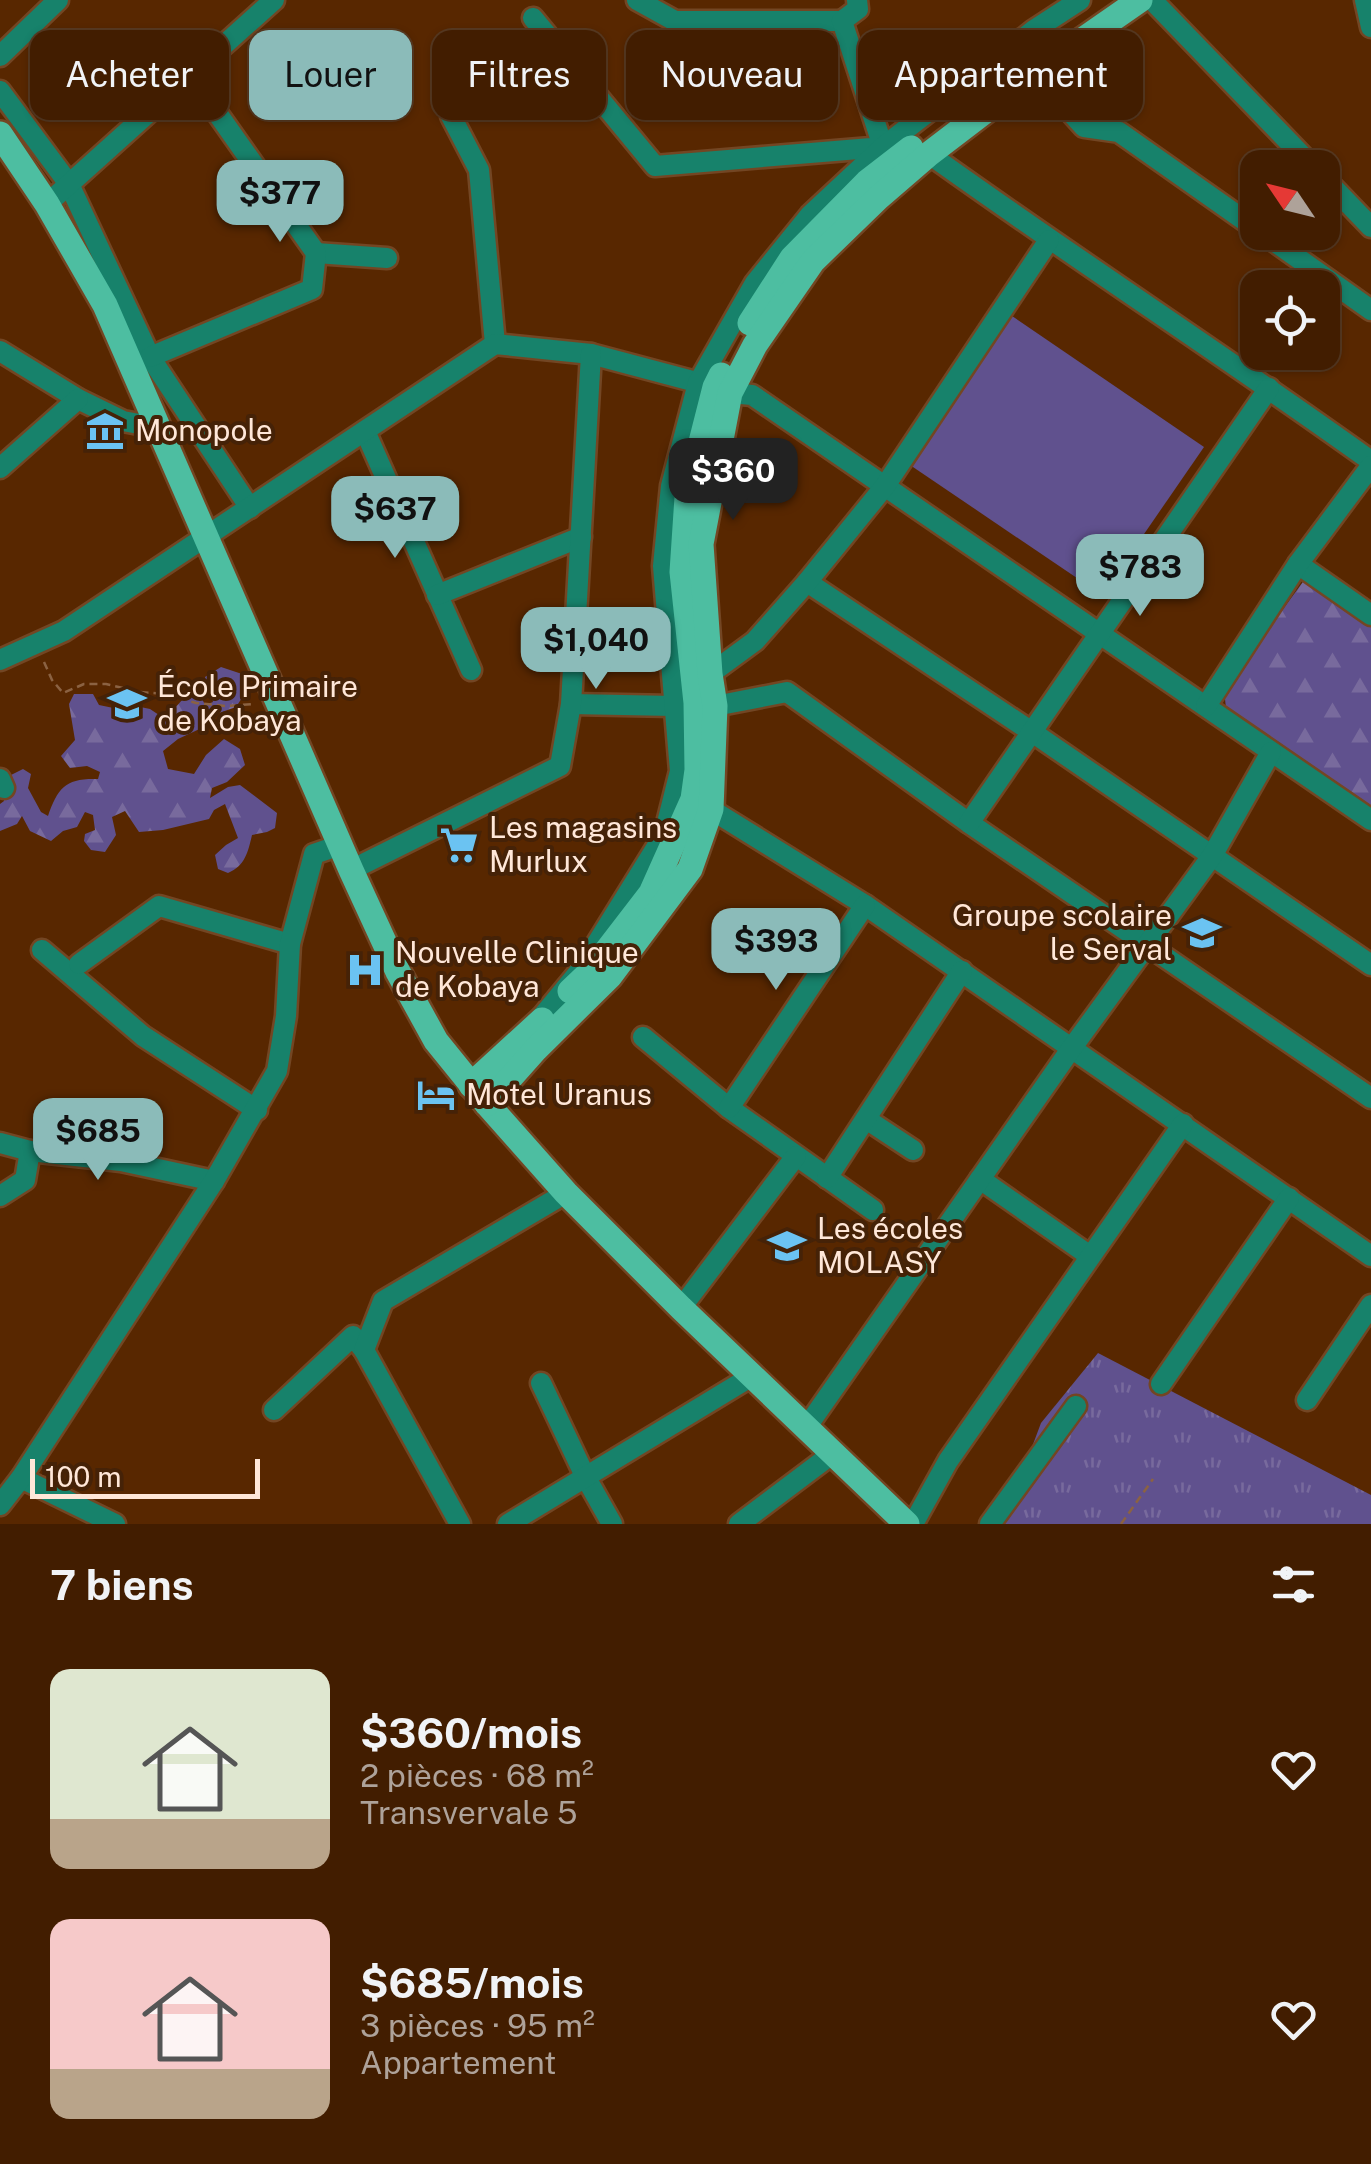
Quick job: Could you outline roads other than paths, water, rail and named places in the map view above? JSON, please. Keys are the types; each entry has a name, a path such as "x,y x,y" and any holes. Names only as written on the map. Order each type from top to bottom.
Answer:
{"main road":[{"path":"479,1095 525,1036 591,971 651,894 702,804 682,572 687,497 715,388 735,346 792,258 868,182 1021,62 1113,0"},
{"path":"1097,30 1140,0"},
{"path":"479,1095 536,1049 610,976 690,869 715,706 702,544 715,388 755,344 813,261 878,198 973,120"},
{"path":"0,134 47,204 105,305 351,870 398,972 436,1041 566,1194 832,1454 910,1524"}],"street":[{"path":"0,56 58,0"},
{"path":"229,41 274,0"},
{"path":"637,0 675,21 842,21 858,9 856,0"},
{"path":"525,1036 580,972 664,835 680,771 662,566 671,486 715,388 755,283 810,215 883,148 1034,30 1080,0"},
{"path":"1152,0 1297,150"},
{"path":"1364,0 1371,27"},
{"path":"533,18 655,166 883,148"},
{"path":"842,21 883,148"},
{"path":"0,91 69,184 150,357 250,508"},
{"path":"47,204 141,120"},
{"path":"150,357 312,289 316,252 222,120"},
{"path":"454,120 479,170 495,344"},
{"path":"1078,120 1084,127 1118,132 1240,218"},
{"path":"929,154 1269,388 1371,463 1298,564 1206,706"},
{"path":"1340,195 1371,227"},
{"path":"710,674 756,641 885,486 1049,240"},
{"path":"1286,250 1371,310"},
{"path":"316,252 387,258"},
{"path":"0,660 64,631 495,344 592,354 715,388 752,394 1371,820"},
{"path":"0,351 78,399 123,421 160,428"},
{"path":"351,870 560,766 571,704 592,354"},
{"path":"969,822 1269,388"},
{"path":"0,468 78,399"},
{"path":"364,431 471,670"},
{"path":"437,595 580,537"},
{"path":"1298,564 1371,615"},
{"path":"807,582 1371,965"},
{"path":"715,706 787,692 1371,1098"},
{"path":"571,704 674,706"},
{"path":"806,1428 1071,1048 1212,856 1272,752"},
{"path":"702,804 866,905 1371,1256"},
{"path":"0,1505 214,1182 278,1071 290,944 314,854 340,845"},
{"path":"729,1108 866,905"},
{"path":"79,964 158,906 290,944"},
{"path":"42,950 144,1036 257,1110"},
{"path":"827,1178 962,971"},
{"path":"642,1037 729,1108 873,1210"},
{"path":"866,1119 913,1150"},
{"path":"910,1524 948,1460 1182,1124"},
{"path":"0,1143 30,1151 121,1160 214,1182"},
{"path":"0,1196 26,1180 30,1151"},
{"path":"682,1308 796,1156"},
{"path":"980,1180 1090,1256"},
{"path":"364,1350 383,1301 566,1194"},
{"path":"1161,1384 1289,1198"},
{"path":"1307,1400 1371,1305"},
{"path":"274,1410 354,1336 460,1524"},
{"path":"508,1524 752,1376"},
{"path":"541,1382 612,1524"},
{"path":"990,1524 1076,1406"},
{"path":"739,1524 832,1454"},
{"path":"21,1478 115,1524"}],"place":[{"name":"Monopole","path":"105,431"},
{"name":"École Primaire de Kobaya","path":"127,704"},
{"name":"Les magasins Murlux","path":"459,845"},
{"name":"Groupe scolaire le Serval","path":"1202,933"},
{"name":"Nouvelle Clinique de Kobaya","path":"365,970"},
{"name":"Motel Uranus","path":"436,1095"},
{"name":"Les écoles MOLASY","path":"787,1246"}]}
